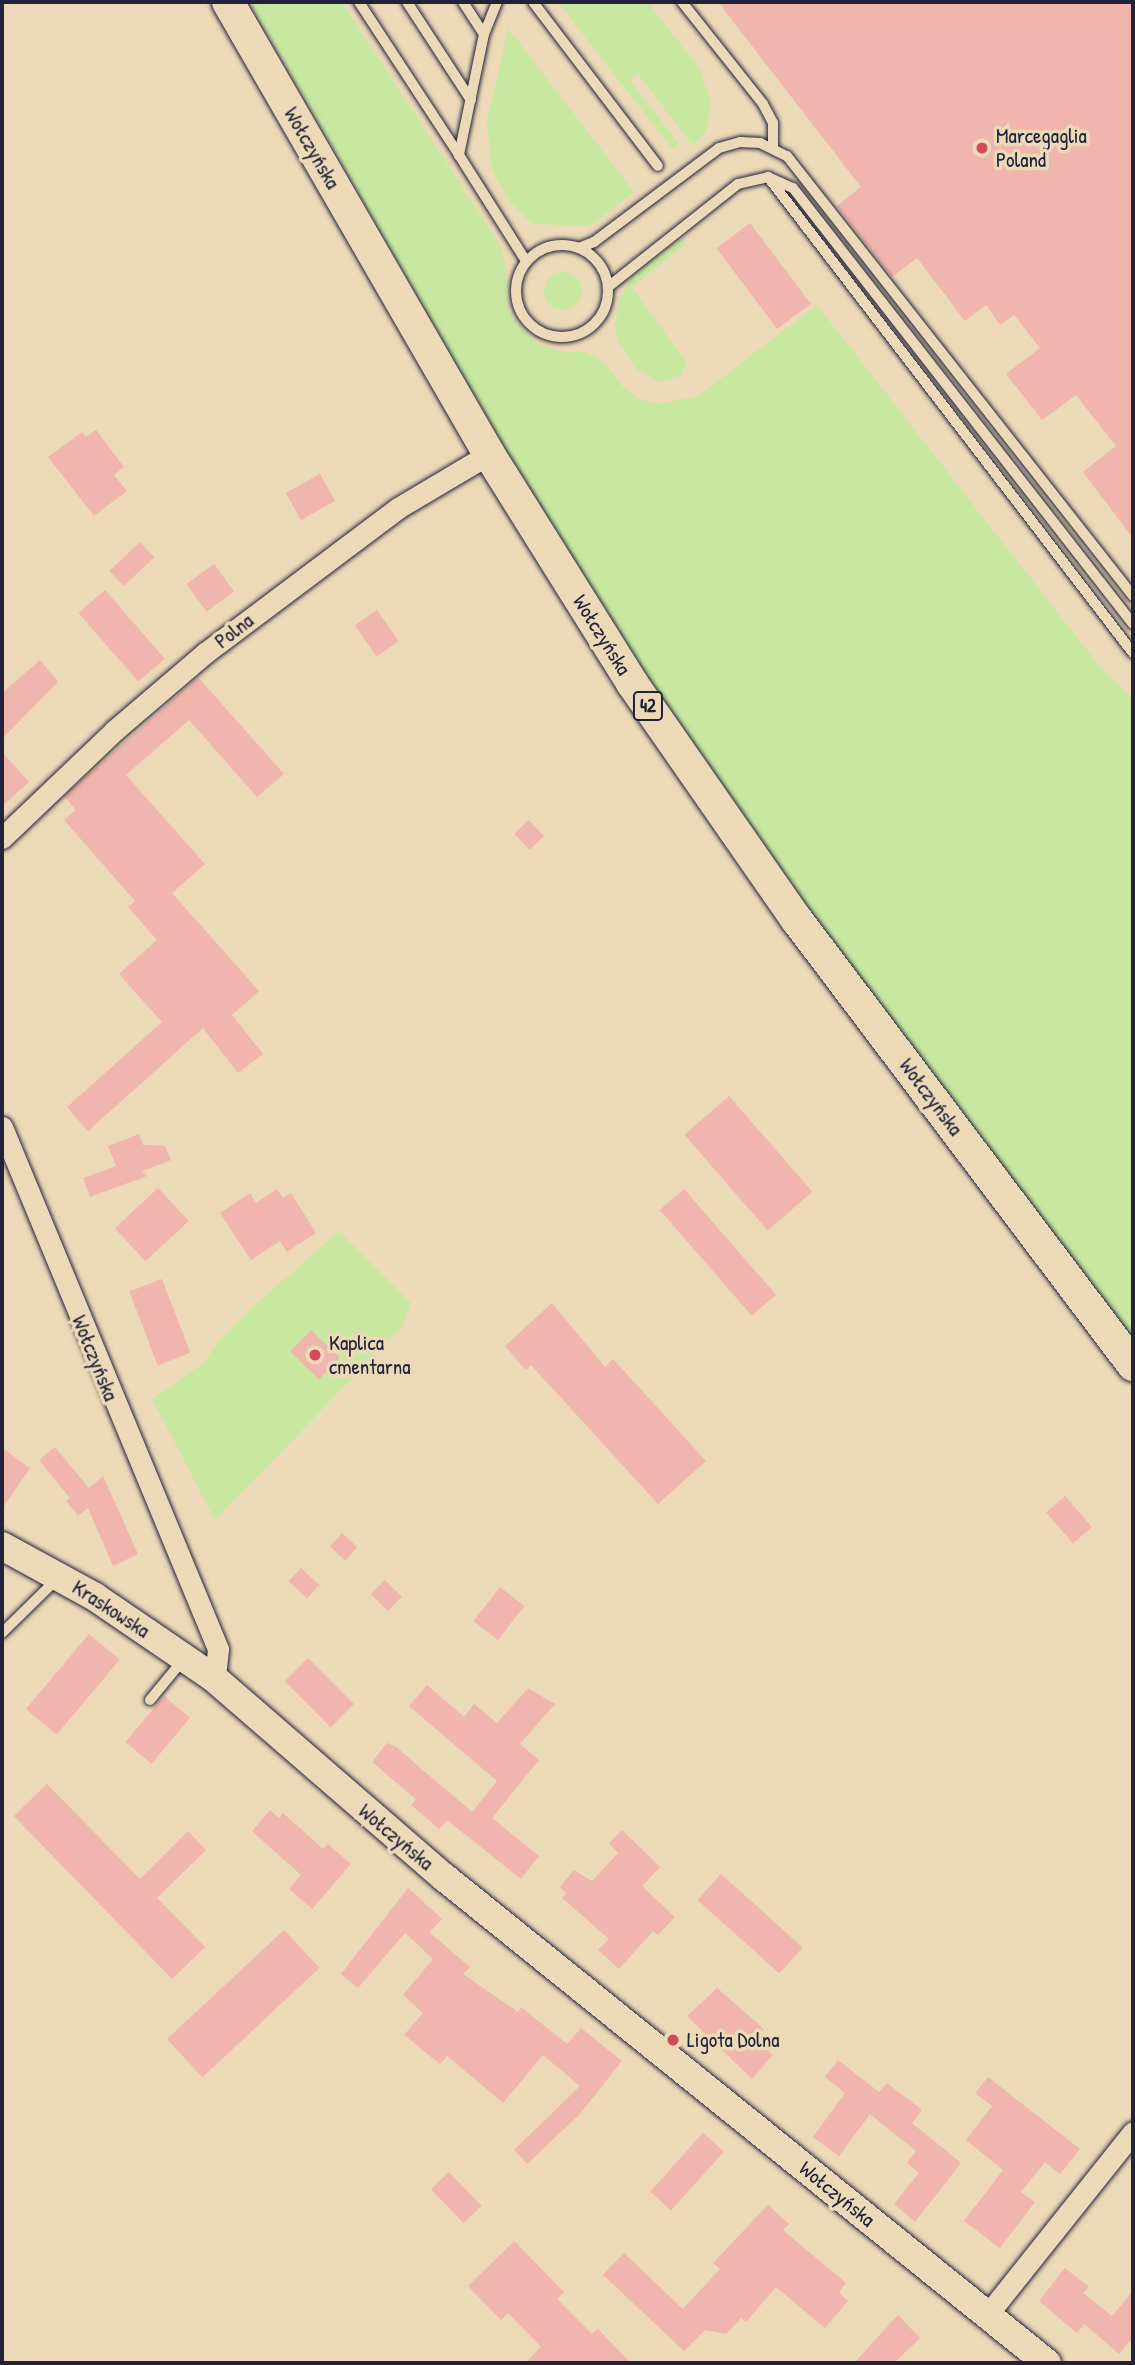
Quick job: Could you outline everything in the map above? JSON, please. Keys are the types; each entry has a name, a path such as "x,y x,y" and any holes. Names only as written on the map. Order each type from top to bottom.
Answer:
{"main road":[{"name":"Wołczyńska","path":"228,2 489,454 632,683 774,888 1133,1366"}],"street":[{"name":"Polna","path":"2,838 115,730 205,653 398,508 489,454"},
{"name":"Wołczyńska","path":"2,1127 218,1649 215,1679 445,1878 1047,2363"},
{"name":"Kraskowska","path":"2,1546 59,1576 215,1679"},
{"path":"987,2315 1133,2132"}],"lane":[{"path":"359,2 526,261"},
{"path":"407,2 471,100"},
{"path":"463,2 484,34"},
{"path":"459,155 484,34 497,2"},
{"path":"533,2 658,166"},
{"path":"682,2 770,116 773,148"},
{"path":"579,248 599,264 608,287 603,313 591,327 572,336 543,333 531,324 517,299 517,284 526,261 553,246 579,248 594,242 719,148 740,142 773,148 788,156 1133,596"},
{"path":"608,287 738,184 768,177 800,194 1133,624"},
{"path":"768,177 1133,653"},
{"path":"2,1633 51,1590 59,1576"},
{"path":"149,1700 184,1658"}],"green space":[{"path":"250,2 342,2 499,243 506,269 509,313 535,342 559,351 585,352 604,362 623,387 641,400 660,404 698,396 817,305 1101,668 1133,699 1133,1338 806,910 589,596"},
{"path":"558,2 648,2 699,68 711,102 706,132 693,146 638,74 630,80 679,144 672,149"},
{"path":"508,28 634,192 590,226 532,224 510,202 492,170 487,123"},
{"path":"682,238 686,244 632,287 686,362 682,375 660,382 636,369 618,340 615,325 621,295 632,277"},
{"path":"563,272 576,278 582,291 576,304 563,310 550,304 544,291 550,278"},
{"path":"339,1231 411,1303 402,1327 215,1520 152,1399 205,1362 217,1343 255,1305"}],"building":[{"name":"Marcegaglia Poland","path":"718,2 1133,2 1133,538 1083,472 1116,446 1076,395 1042,420 1006,374 1040,348 1014,315 1000,325 986,305 965,321 917,258 892,277 837,206 861,187"},
{"path":"750,223 811,304 777,329 716,248"},
{"path":"96,430 124,467 114,475 127,491 94,516 48,457 82,432 86,437"},
{"path":"320,474 335,501 301,520 286,493"},
{"path":"140,542 154,557 124,586 109,571"},
{"path":"214,564 234,592 206,611 186,584"},
{"path":"105,590 165,659 138,682 79,613"},
{"path":"377,610 399,641 377,657 355,625"},
{"path":"40,660 58,682 2,739 2,693"},
{"path":"198,677 284,774 257,797 189,720 126,775 205,864 172,893 259,991 232,1015 263,1054 238,1073 203,1028 88,1131 67,1107 162,1022 119,974 157,940 128,907 135,901 64,820 76,810 64,796"},
{"path":"2,752 29,782 2,806"},
{"path":"529,820 544,836 529,850 514,834"},
{"path":"729,1096 812,1192 768,1231 684,1135"},
{"path":"139,1134 143,1145 165,1146 171,1160 142,1171 147,1176 90,1197 83,1178 116,1166 108,1146"},
{"path":"158,1188 189,1221 146,1261 115,1228"},
{"path":"277,1189 283,1198 291,1193 316,1233 287,1252 280,1241 251,1260 220,1213 250,1193 256,1203"},
{"path":"684,1189 776,1295 752,1316 660,1210"},
{"path":"162,1279 190,1353 158,1365 129,1292"},
{"path":"552,1303 605,1367 613,1359 706,1461 658,1504 531,1365 526,1370 505,1346"},
{"name":"Kaplica cmentarna","path":"311,1330 340,1358 319,1379 290,1352"},
{"path":"55,1447 89,1488 103,1476 138,1554 113,1566 88,1508 78,1516 66,1501 70,1498 39,1460"},
{"path":"2,1448 30,1468 2,1509"},
{"path":"1065,1496 1092,1527 1073,1543 1046,1512"},
{"path":"342,1533 357,1547 345,1560 330,1546"},
{"path":"301,1568 319,1585 307,1598 289,1581"},
{"path":"385,1580 402,1597 388,1611 371,1594"},
{"path":"500,1587 524,1606 498,1640 474,1621"},
{"path":"89,1634 120,1660 57,1735 26,1709"},
{"path":"308,1658 354,1704 331,1727 285,1681"},
{"path":"427,1685 464,1717 474,1704 497,1723 528,1688 555,1704 520,1744 539,1760 492,1818 539,1856 521,1879 447,1820 439,1829 411,1805 416,1799 372,1762 387,1743 396,1747 472,1812 497,1781 409,1706"},
{"path":"164,1696 190,1718 151,1764 125,1742"},
{"path":"47,1784 140,1879 188,1831 206,1850 157,1898 205,1947 172,1979 14,1816"},
{"path":"270,1810 279,1818 283,1813 323,1849 328,1844 351,1864 312,1909 289,1889 301,1875 252,1831"},
{"path":"622,1830 660,1867 642,1886 675,1917 658,1935 653,1931 619,1969 598,1950 609,1939 562,1898 566,1893 560,1887 574,1870 592,1881 618,1853 609,1843"},
{"path":"721,1874 803,1948 779,1974 698,1900"},
{"path":"408,1888 442,1919 429,1932 470,1967 463,1974 518,2012 521,2007 567,2044 581,2028 622,2061 579,2115 527,2164 514,2150 580,2086 543,2055 503,2103 447,2056 440,2064 404,2035 423,2013 403,1995 433,1959 405,1933 358,1988 341,1974"},
{"path":"284,1930 319,1968 202,2077 167,2039"},
{"path":"717,1988 764,2029 754,2039 773,2055 752,2079 687,2016"},
{"path":"838,2060 879,2092 887,2083 922,2110 912,2123 961,2163 915,2222 894,2204 919,2173 907,2163 916,2151 870,2114 839,2156 813,2137 845,2093 825,2077"},
{"path":"988,2077 1080,2149 1060,2174 1045,2162 1021,2192 1035,2202 1000,2248 964,2221 1003,2170 966,2140 992,2106 975,2093"},
{"path":"703,2133 724,2152 671,2210 650,2192"},
{"path":"449,2172 482,2206 464,2223 431,2189"},
{"path":"768,2205 789,2224 783,2230 846,2283 839,2292 848,2301 825,2328 776,2287 746,2322 741,2318 726,2334 705,2330 684,2351 603,2275 624,2253 683,2309 720,2269 713,2263"},
{"path":"514,2241 564,2292 557,2299 592,2334 598,2329 631,2363 525,2363 541,2347 508,2313 501,2320 468,2286"},
{"path":"1065,2268 1089,2287 1083,2293 1112,2316 1133,2291 1133,2337 1119,2354 1084,2324 1077,2333 1039,2301"},
{"path":"898,2315 920,2338 894,2363 854,2363"}],"place":[{"name":"Marcegaglia Poland","path":"982,148"},
{"name":"Kaplica cmentarna","path":"315,1355"},
{"name":"Ligota Dolna","path":"673,2040"}]}
